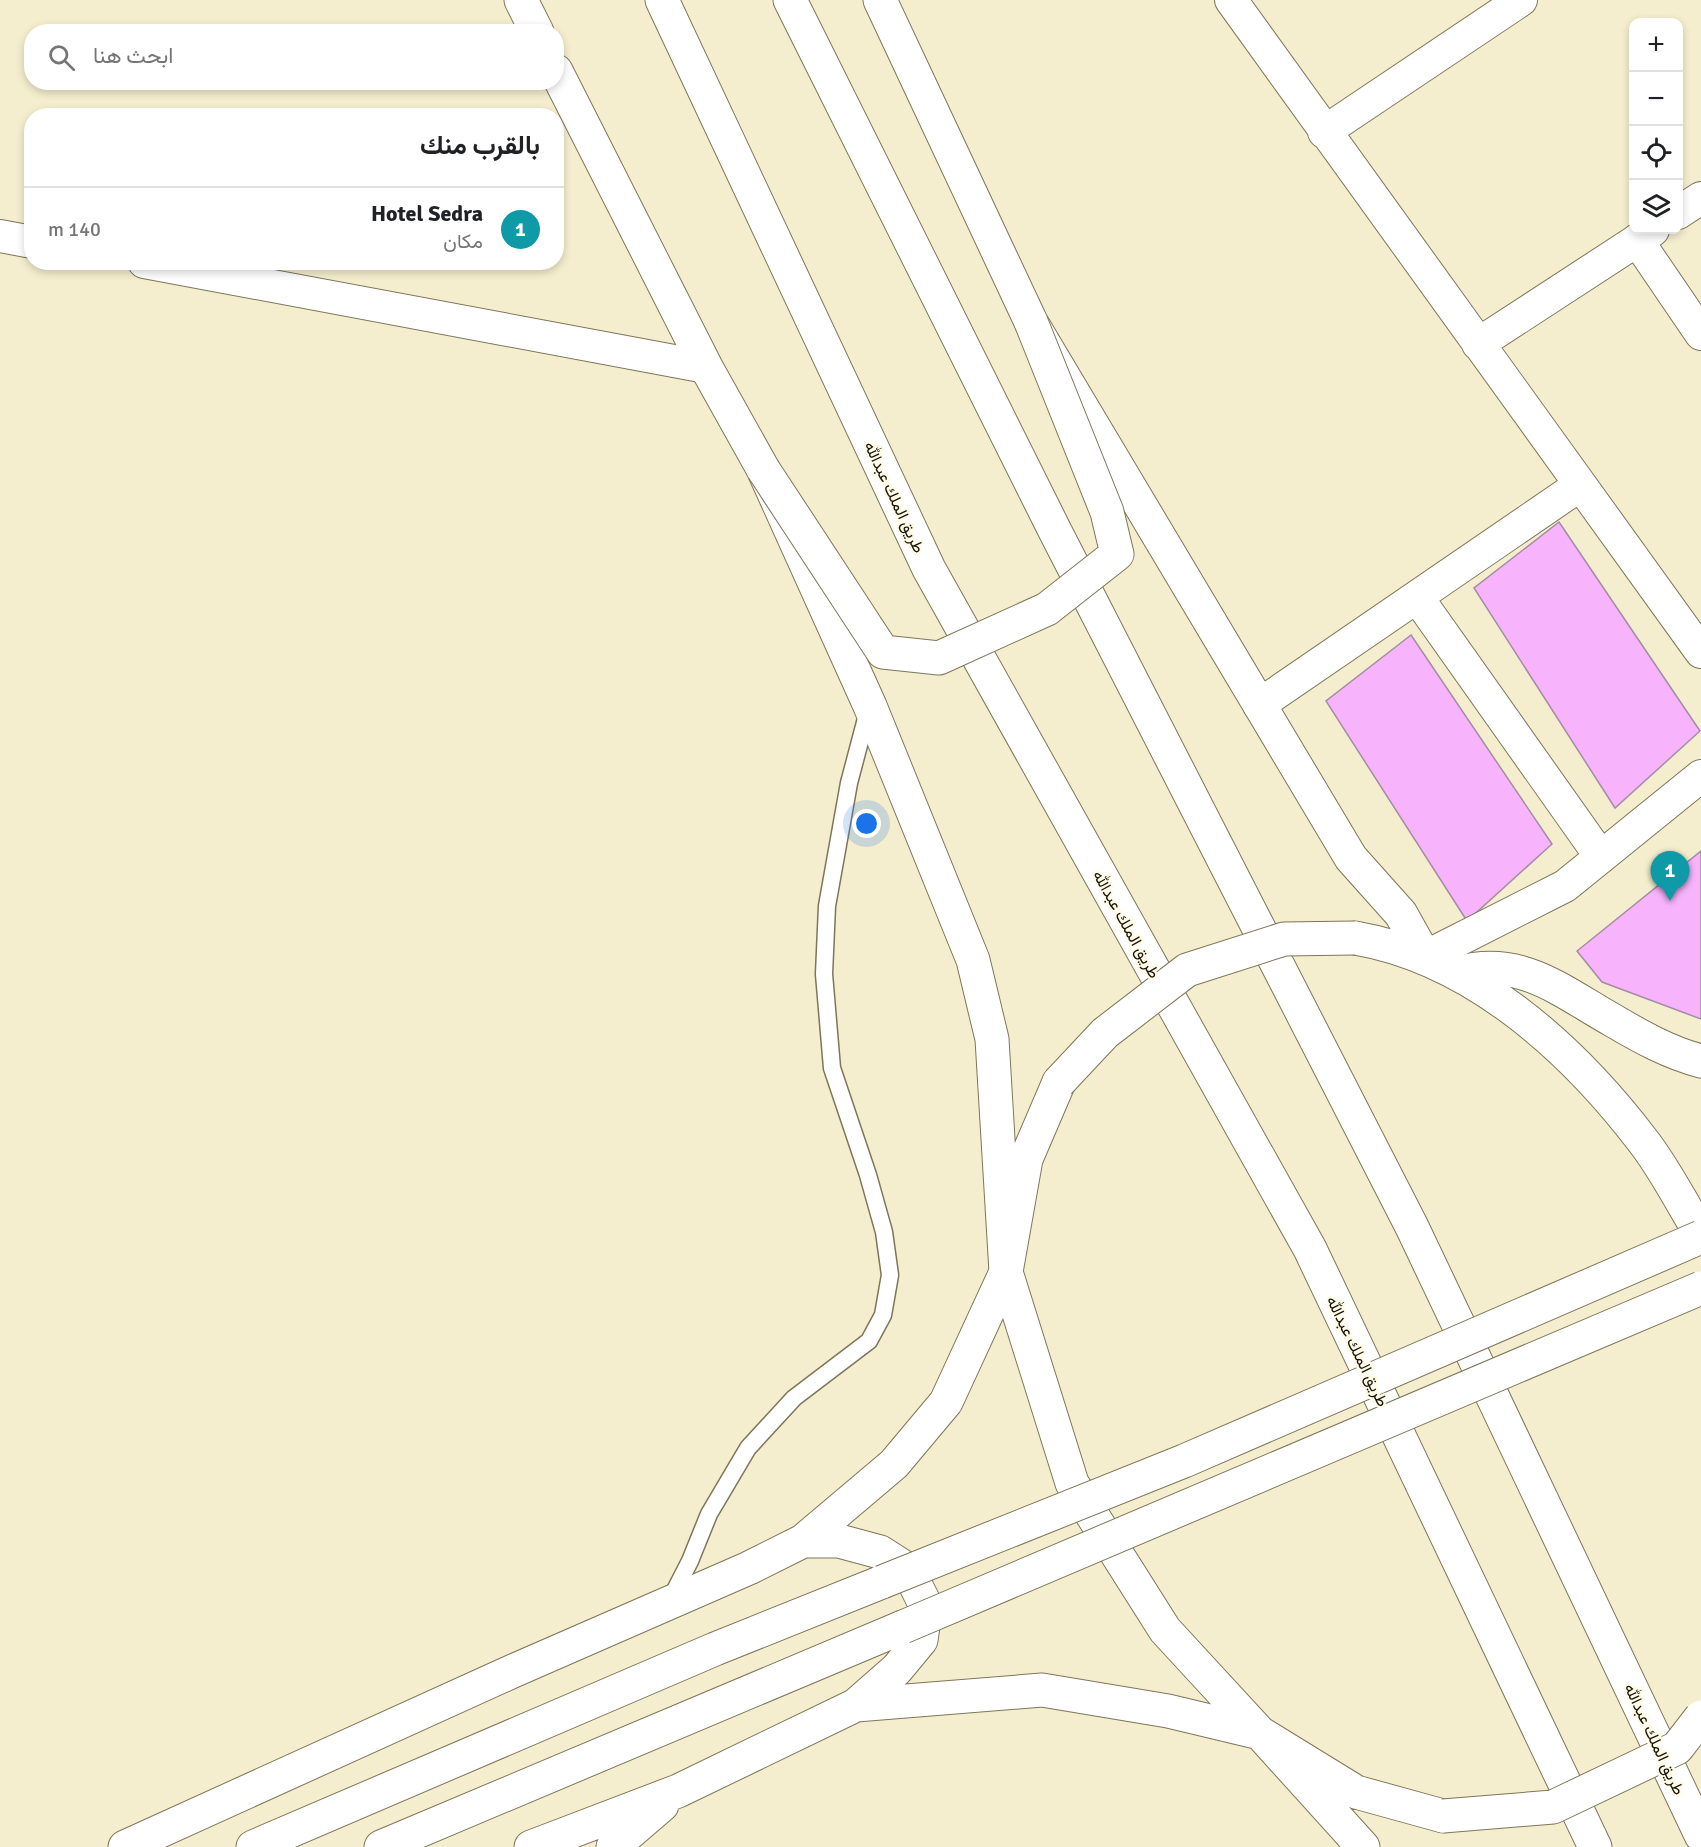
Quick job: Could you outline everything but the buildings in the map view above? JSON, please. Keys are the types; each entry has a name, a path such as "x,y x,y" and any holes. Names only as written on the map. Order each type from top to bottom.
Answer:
{"main road":[{"path":"521,0 533,24"},
{"name":"طريق الملك عبدالله","path":"662,0 929,569 1310,1249 1595,1847"},
{"name":"طريق الملك عبدالله","path":"790,0 1048,518 1412,1227 1701,1835"},
{"path":"564,87 706,367 763,469 883,652 939,658 1047,609 1117,554 1107,512 1031,322 880,0"},
{"path":"1031,322 1351,858 1401,914 1425,957"},
{"path":"763,469 870,706 973,960 992,1040 1006,1272 1072,1484 1165,1630 1363,1847"},
{"path":"125,1847 502,1676 668,1605 803,1541 894,1464 946,1402 1006,1272 1026,1159 1059,1082 1105,1034 1187,970 1284,939 1354,938 1387,944 1425,957 1458,973 1526,1021 1590,1076 1645,1143 1701,1236 1184,1461 715,1649 253,1847"},
{"path":"1458,973 1474,968 1498,967 1539,978 1656,1044 1701,1061"},
{"path":"381,1847 903,1628 1701,1288"},
{"path":"531,1847 678,1791 856,1705 897,1669 921,1640 926,1606 908,1570 880,1552 839,1541 803,1541"},
{"path":"856,1705 1042,1690 1168,1711 1260,1733 1356,1792 1443,1816 1553,1808 1677,1748 1701,1717"},
{"path":"613,1847 678,1791"}],"street":[{"path":"1231,0 1701,652"},
{"path":"1324,132 1521,0"},
{"path":"1683,210 1701,198"},
{"path":"1478,344 1645,235 1701,334"},
{"path":"0,236 24,240"},
{"path":"187,270 706,367"},
{"path":"1259,705 1580,485"},
{"path":"1417,597 1601,856"},
{"path":"1425,957 1565,886 1701,776"}],"lane":[{"path":"668,1605 690,1561 709,1514 748,1448 794,1398 869,1341 883,1315 890,1275 884,1232 868,1175 832,1068 824,974 827,906 849,783 870,706"}],"place":[{"name":"Hotel Sedra","path":"1670,901"}]}
